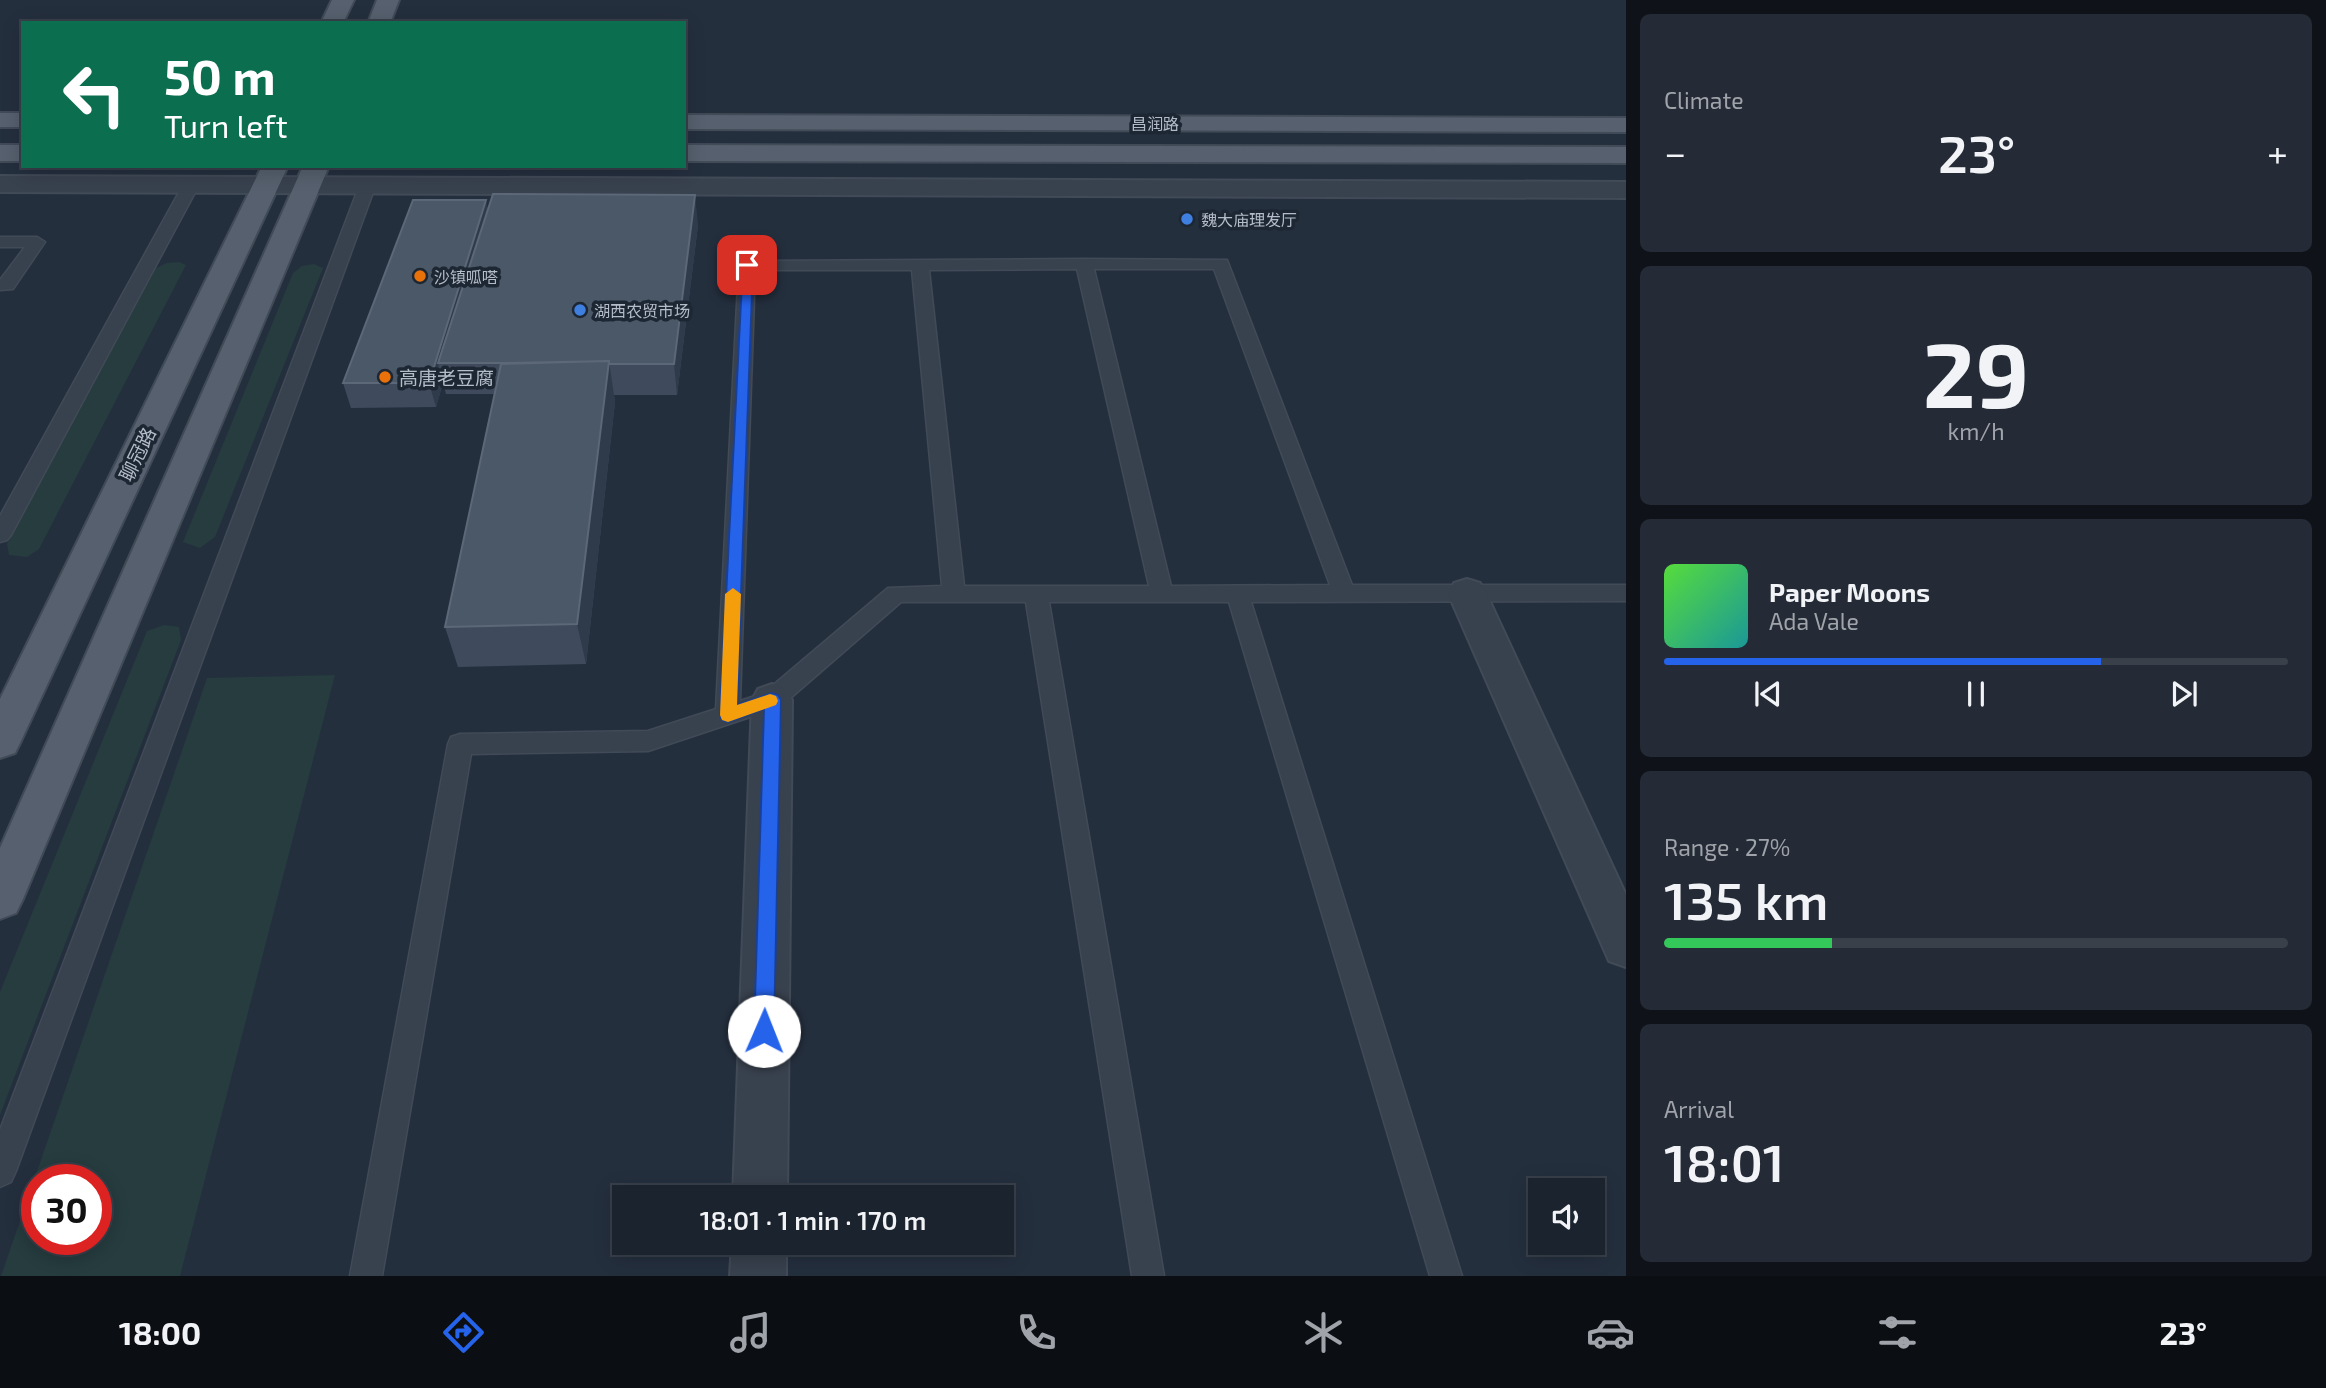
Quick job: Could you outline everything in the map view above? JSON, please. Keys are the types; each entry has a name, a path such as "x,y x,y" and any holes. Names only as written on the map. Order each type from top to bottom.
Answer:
{"main road":[{"path":"333,21 343,0"},
{"path":"380,21 388,0"},
{"path":"0,120 21,120"},
{"name":"昌润路","path":"686,122 1626,125"},
{"path":"0,153 21,153"},
{"name":"昌润路","path":"686,153 1626,155"},
{"name":"聊冠路","path":"0,741 271,175"},
{"path":"0,900 311,175"}],"street":[{"path":"0,184 191,184 271,175 311,175 368,184 1626,190"},
{"path":"1467,593 1626,946"},
{"path":"760,1185 772,700"},
{"path":"758,1276 759,1255"}],"lane":[{"path":"0,536 191,184"},
{"path":"0,1171 368,184"},
{"path":"0,242 37,242 6,285 0,285"},
{"path":"920,264 954,594"},
{"path":"1084,264 1162,593"},
{"path":"728,715 747,265 1221,264 1344,593"},
{"path":"1036,593 1148,1276"},
{"path":"1237,593 1446,1276"},
{"path":"366,1276 460,744 648,741 772,700 897,594 1626,593"}],"green space":[{"path":"179,262 186,265 39,549 27,557 9,555 7,544 156,268"},
{"path":"314,264 323,268 215,537 200,548 183,542 293,273 302,266"},
{"path":"164,625 179,627 181,640 0,1115 0,992 147,631"},
{"path":"335,675 180,1276 1,1276 21,1218 21,1255 112,1255 112,1164 40,1164 207,678"}],"building":[{"name":"湖西农贸市场","path":"493,194 695,195 674,364 609,364 609,361 438,363"},
{"path":"413,200 486,200 429,383 343,383"},
{"path":"609,361 577,624 445,627 501,364"}],"slow traffic":[{"path":"733,594 728,715 770,701"}],"place":[{"name":"魏大庙理发厅","path":"1187,219"},
{"name":"沙镇呱嗒","path":"420,276"},
{"name":"湖西农贸市场","path":"580,310"},
{"name":"高唐老豆腐","path":"385,377"}],"route":[{"path":"747,265 728,715 772,700 764,1031"}]}
